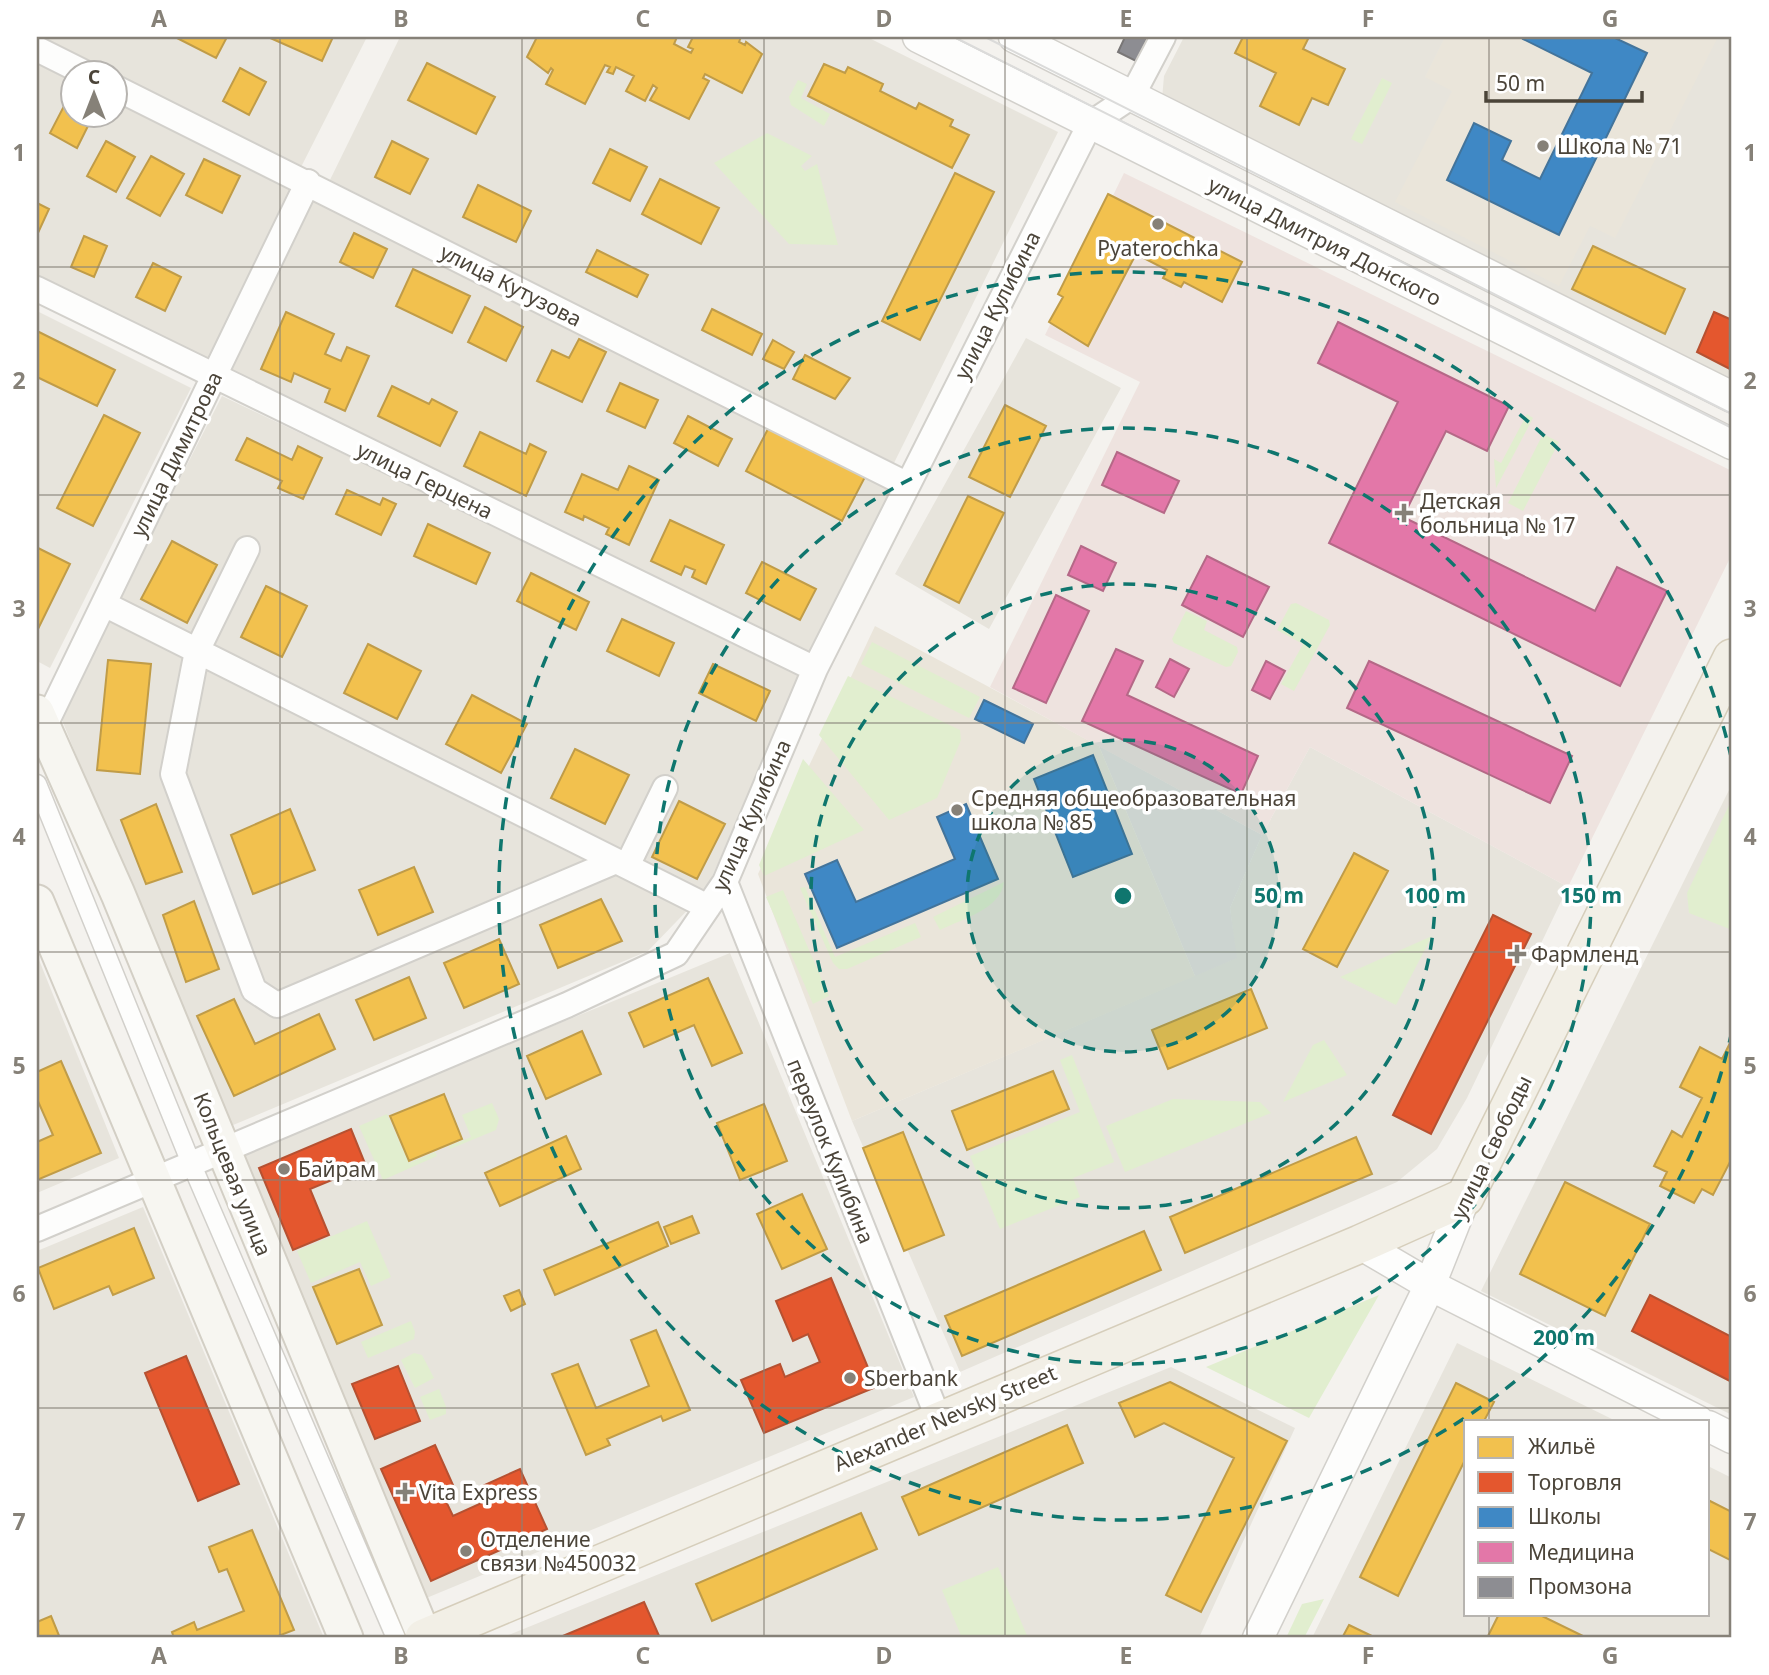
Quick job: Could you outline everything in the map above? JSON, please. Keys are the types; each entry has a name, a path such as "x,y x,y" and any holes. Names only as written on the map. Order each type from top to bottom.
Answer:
{"main road":[{"name":"улица Свободы","path":"1465,1197 1732,658"},
{"name":"Кольцевая улица","path":"41,719 425,1638"},
{"path":"37,902 346,1638"},
{"name":"Alexander Nevsky Street","path":"425,1638 1360,1244 1465,1197"}],"street":[{"name":"улица Дмитрия Донского","path":"918,37 1732,444"},
{"name":"улица Дмитрия Донского","path":"1014,37 1732,397"},
{"path":"1090,124 1132,96 1163,37"},
{"path":"37,49 60,60"},
{"name":"улица Кутузова","path":"130,95 906,484"},
{"name":"улица Кулибина","path":"37,1229 567,1005 676,954 725,882 815,669 1090,124"},
{"name":"улица Димитрова","path":"41,719 104,604 307,182"},
{"name":"улица Герцена","path":"37,289 815,669"},
{"path":"247,549 197,651 173,774 254,990 277,1005 621,864 665,788"},
{"path":"104,604 708,907"},
{"path":"37,784 191,1163 396,1638"},
{"name":"переулок Кулибина","path":"725,882 939,1420"},
{"name":"улица Свободы","path":"1258,1638 1430,1285 1465,1197"},
{"path":"1360,1244 1430,1285 1696,1420"},
{"path":"1710,1427 1732,1438"}],"shaded area":[{"path":"37,37 367,37 298,173 130,87 130,60 77,60 37,40"},
{"path":"400,37 867,37 1058,132 894,463 328,184"},
{"path":"1184,37 1732,37 1732,393 1162,99 1164,76"},
{"name":"Школа № 71","path":"1445,37 1718,37 1615,238 1590,226 1559,286 1395,202 1452,91 1425,77"},
{"path":"37,57 60,68 60,130 130,130 130,104 294,186 208,365 37,280"},
{"name":"Детская больница № 17","path":"1124,173 1732,471 1732,554 1568,887 1310,747 1262,835 990,687 1140,382 1045,335"},
{"path":"313,193 895,486 807,658 228,377"},
{"path":"37,311 191,388 50,668 37,661"},
{"path":"1026,338 1121,388 989,629 895,574"},
{"path":"222,396 804,673 705,892 648,951 226,1128 60,715"},
{"name":"Средняя общеобразовательная школа № 85","path":"875,626 1099,746 1195,976 852,1121 758,874"},
{"path":"1099,746 1262,835 1230,908 1237,958 1195,976"},
{"path":"1310,747 1568,887 1467,1098 1437,1149 1397,1182 960,1372 852,1121 1236,958 1230,908 1262,835"},
{"path":"1732,784 1732,1415 1481,1291"},
{"path":"730,953 914,1397 424,1599 240,1155"},
{"path":"37,955 119,1158 37,1193"},
{"path":"143,1207 324,1638 37,1638 37,1251"},
{"path":"1457,1343 1614,1420 1464,1420 1464,1616 1710,1616 1710,1467 1732,1478 1732,1638 1312,1638"},
{"path":"1171,1367 1295,1428 1199,1638 501,1638"}],"green space":[{"path":"1382,78 1392,83 1362,144 1351,139"},
{"path":"798,80 807,84 801,98 830,114 824,126 791,105 789,97"},
{"path":"767,133 812,156 801,166 805,171 817,164 838,245 789,244 714,163"},
{"path":"1527,414 1533,418 1496,488 1494,459 1501,463"},
{"path":"1543,434 1559,442 1523,511 1508,503"},
{"path":"1296,603 1329,620 1330,625 1294,691 1281,684 1303,644 1277,630 1291,604"},
{"path":"1186,611 1207,621 1204,630 1237,647 1238,652 1231,666 1226,667 1174,643 1172,639"},
{"path":"872,642 980,697 969,718 861,664"},
{"path":"848,676 960,730 961,740 937,798 889,820 819,735"},
{"path":"803,759 864,830 764,876 759,865"},
{"path":"1732,799 1732,930 1689,913 1687,893"},
{"path":"1004,882 996,899 988,906 940,930 933,917"},
{"path":"805,887 835,957 915,923 921,937 847,969 839,969 833,963 800,888"},
{"path":"783,890 829,996 813,1004 766,897"},
{"path":"1432,936 1396,1005 1340,977"},
{"path":"1324,1040 1347,1075 1283,1102 1313,1045"},
{"path":"1072,1055 1114,1162 1073,1178 1080,1197 1000,1229 970,1156 1080,1112 1060,1060"},
{"path":"1173,1099 1260,1102 1271,1113 1125,1172 1106,1126"},
{"path":"492,1103 499,1119 496,1130 450,1149 449,1146 471,1137 462,1115"},
{"path":"387,1114 409,1163 435,1152 437,1156 383,1180 359,1126"},
{"path":"367,1221 391,1277 371,1286 360,1262 311,1283 297,1251"},
{"path":"1379,1295 1309,1418 1206,1367"},
{"path":"411,1321 415,1332 414,1339 368,1358 361,1342"},
{"path":"414,1353 422,1355 434,1378 415,1388 401,1360"},
{"path":"439,1389 446,1414 430,1420 420,1397"},
{"path":"998,1567 1028,1638 962,1638 942,1590"},
{"path":"1324,1599 1304,1638 1286,1638 1302,1604"}],"building: Жильё":[{"path":"175,37 227,37 216,58"},
{"path":"268,37 333,37 322,61"},
{"path":"537,37 677,37 674,44 691,53 693,49 688,47 693,37 741,37 739,42 745,45 746,42 762,54 742,93 705,74 703,78 709,81 689,119 650,100 657,88 653,85 645,101 626,91 634,76 616,67 613,74 607,72 610,67 605,65 585,104 546,84 553,70 551,68 548,73 527,57"},
{"path":"1243,37 1309,37 1303,49 1345,69 1328,105 1312,98 1299,125 1260,106 1276,73 1235,53"},
{"path":"427,63 495,97 476,134 408,100"},
{"path":"824,64 845,73 848,67 883,84 880,91 916,109 919,103 953,120 950,126 969,135 952,168 808,96"},
{"path":"240,68 266,82 249,115 223,101"},
{"path":"60,114 60,130 86,130 77,148 50,133"},
{"path":"106,141 135,157 116,192 87,176"},
{"path":"392,141 428,159 410,194 375,177"},
{"path":"610,149 647,167 630,201 593,183"},
{"path":"151,156 184,174 160,216 127,198"},
{"path":"204,159 240,176 222,213 186,195"},
{"path":"955,173 994,192 920,340 882,321"},
{"path":"660,179 719,208 701,244 642,214"},
{"path":"478,185 531,211 516,242 463,217"},
{"path":"1108,194 1242,262 1222,302 1184,282 1181,287 1163,278 1167,270 1136,254 1088,346 1049,322 1063,297 1058,294"},
{"path":"37,203 49,209 37,235"},
{"path":"354,233 387,249 373,278 340,262"},
{"path":"84,236 107,246 94,277 71,267"},
{"path":"1593,246 1685,289 1665,334 1572,289"},
{"path":"597,250 648,275 637,297 586,272"},
{"path":"153,263 181,277 165,311 136,297"},
{"path":"413,269 470,296 452,333 396,306"},
{"path":"485,307 523,327 506,361 468,342"},
{"path":"712,309 762,334 752,355 702,330"},
{"path":"286,312 334,334 325,354 341,361 347,347 369,356 345,411 325,402 330,389 294,373 291,382 261,369"},
{"path":"37,331 115,370 97,406 37,377"},
{"path":"579,339 606,352 582,402 537,381 552,350 569,358"},
{"path":"773,340 794,352 784,369 763,359"},
{"path":"805,355 850,378 835,399 793,379"},
{"path":"620,383 658,400 645,428 607,411"},
{"path":"392,386 429,404 432,399 457,412 440,446 378,416"},
{"path":"1005,405 1046,426 1010,497 969,477"},
{"path":"104,415 140,433 93,526 57,508"},
{"path":"688,416 732,439 718,466 674,443"},
{"path":"769,427 865,477 842,521 746,471"},
{"path":"480,432 526,454 530,444 546,452 526,496 464,466"},
{"path":"247,438 292,460 298,446 322,458 303,499 278,488 282,481 236,460"},
{"path":"629,466 659,480 629,545 606,534 609,528 584,516 583,520 565,512 582,474 618,490"},
{"path":"347,490 380,505 383,498 396,504 381,535 336,514"},
{"path":"968,496 1004,513 959,603 924,585"},
{"path":"670,520 724,545 706,584 692,577 695,570 685,566 681,575 651,561"},
{"path":"428,524 490,553 476,584 414,556"},
{"path":"172,541 217,565 187,623 141,599"},
{"path":"38,548 70,564 37,631 37,550"},
{"path":"762,562 816,589 800,620 746,593"},
{"path":"531,573 589,602 576,630 517,601"},
{"path":"266,586 307,606 282,657 241,637"},
{"path":"622,619 674,643 659,676 607,651"},
{"path":"368,644 421,671 397,719 344,693"},
{"path":"108,660 151,664 140,774 97,770"},
{"path":"713,664 770,691 756,721 699,693"},
{"path":"472,695 527,724 501,773 446,744"},
{"path":"575,749 629,775 605,824 551,798"},
{"path":"679,801 725,824 697,879 652,857"},
{"path":"156,804 182,872 146,884 121,820"},
{"path":"290,809 315,870 253,894 231,835"},
{"path":"1354,853 1388,871 1337,967 1303,949"},
{"path":"414,867 433,912 378,935 359,890"},
{"path":"601,899 622,941 558,968 540,925"},
{"path":"194,901 219,969 186,982 163,915"},
{"path":"499,939 519,984 464,1008 444,963"},
{"path":"409,977 426,1018 374,1040 356,1000"},
{"path":"708,978 742,1053 712,1066 694,1025 644,1047 629,1013"},
{"path":"1251,989 1267,1028 1168,1069 1152,1030"},
{"path":"234,999 255,1044 319,1014 335,1049 234,1096 197,1016"},
{"path":"582,1031 601,1074 546,1099 527,1056"},
{"path":"1732,1039 1732,1158 1713,1195 1702,1189 1694,1203 1660,1186 1667,1172 1654,1166 1672,1131 1682,1137 1702,1098 1680,1087 1700,1047 1722,1059"},
{"path":"61,1061 101,1153 37,1180 37,1142 53,1135 37,1099 37,1072"},
{"path":"1053,1071 1069,1109 967,1150 952,1111"},
{"path":"444,1094 462,1139 409,1161 390,1116"},
{"path":"764,1104 787,1161 740,1180 717,1123"},
{"path":"903,1132 944,1235 904,1251 863,1148"},
{"path":"566,1136 581,1169 500,1206 485,1173"},
{"path":"1356,1137 1372,1174 1185,1253 1170,1217"},
{"path":"1565,1182 1650,1224 1605,1316 1520,1274"},
{"path":"802,1194 827,1249 782,1269 757,1214"},
{"path":"692,1216 699,1233 671,1244 664,1227"},
{"path":"658,1222 668,1246 555,1295 544,1270"},
{"path":"134,1228 154,1278 113,1295 109,1286 54,1309 38,1268"},
{"path":"1144,1231 1161,1270 962,1356 945,1316"},
{"path":"359,1269 382,1325 337,1344 313,1287"},
{"path":"519,1290 525,1304 511,1311 504,1296"},
{"path":"656,1330 690,1410 663,1421 661,1416 607,1439 610,1445 586,1455 552,1374 578,1364 596,1408 649,1386 631,1340"},
{"path":"1170,1382 1287,1441 1201,1612 1166,1595 1234,1458 1164,1423 1135,1437 1119,1403"},
{"path":"1456,1383 1494,1402 1485,1420 1464,1420 1464,1462 1398,1596 1360,1577"},
{"path":"1067,1425 1083,1463 919,1535 902,1497"},
{"path":"1710,1501 1732,1512 1732,1561 1710,1550"},
{"path":"861,1513 877,1549 712,1621 696,1584"},
{"path":"252,1530 294,1630 273,1638 174,1638 172,1632 194,1622 197,1630 244,1611 227,1569 219,1572 209,1547"},
{"path":"51,1616 60,1638 37,1638 37,1622"},
{"path":"1498,1616 1542,1616 1587,1638 1487,1638"},
{"path":"1349,1625 1376,1638 1342,1638"}],"building: Торговля":[{"path":"1714,312 1732,320 1732,370 1697,352"},
{"path":"1493,915 1531,934 1431,1134 1393,1115"},
{"path":"351,1129 366,1166 310,1189 329,1235 293,1250 259,1168"},
{"path":"831,1278 876,1387 764,1433 741,1380 780,1364 785,1377 820,1362 808,1334 793,1341 776,1301"},
{"path":"1650,1295 1732,1337 1732,1382 1632,1331"},
{"path":"186,1356 239,1484 198,1501 145,1373"},
{"path":"398,1366 420,1421 375,1439 352,1384"},
{"path":"435,1445 453,1485 441,1491 453,1516 484,1502 478,1488 520,1469 547,1529 431,1581 381,1469"},
{"path":"644,1602 660,1638 558,1638"}],"building: Школы":[{"path":"1613,37 1647,53 1559,235 1447,180 1474,123 1511,141 1502,160 1540,179 1592,73 1523,39"},
{"path":"984,700 1033,724 1024,743 975,719"},
{"path":"1093,755 1132,854 1073,877 1034,779"},
{"path":"966,804 998,879 837,948 805,874 837,860 856,902 955,859 937,817"}],"building: Медицина":[{"path":"1338,322 1509,406 1487,451 1446,431 1403,517 1595,611 1617,567 1667,591 1620,686 1329,543 1398,402 1318,363"},
{"path":"1117,452 1179,481 1164,513 1102,485"},
{"path":"1081,546 1116,563 1103,591 1068,575"},
{"path":"1207,556 1269,587 1243,637 1182,605"},
{"path":"1056,595 1089,611 1046,703 1013,688"},
{"path":"1116,649 1143,661 1127,695 1258,756 1241,794 1082,721"},
{"path":"1170,659 1189,669 1174,697 1156,687"},
{"path":"1266,661 1285,671 1270,699 1252,690"},
{"path":"1369,661 1572,756 1550,803 1347,708"}],"building: Промзона":[{"path":"1125,37 1148,37 1136,61 1118,52"}],"tram line":[{"path":"954,37 1732,428"},
{"path":"985,37 1732,414"}],"place":[{"name":"Школа № 71","path":"1543,146"},
{"name":"Pyaterochka","path":"1158,224"},
{"name":"Детская больница № 17","path":"1404,513"},
{"name":"Средняя общеобразовательная школа № 85","path":"957,810"},
{"name":"Фармленд","path":"1517,954"},
{"name":"Байрам","path":"284,1169"},
{"name":"Sberbank","path":"850,1378"},
{"name":"Vita Express","path":"405,1492"},
{"name":"Отделение связи №450032","path":"466,1551"}]}
